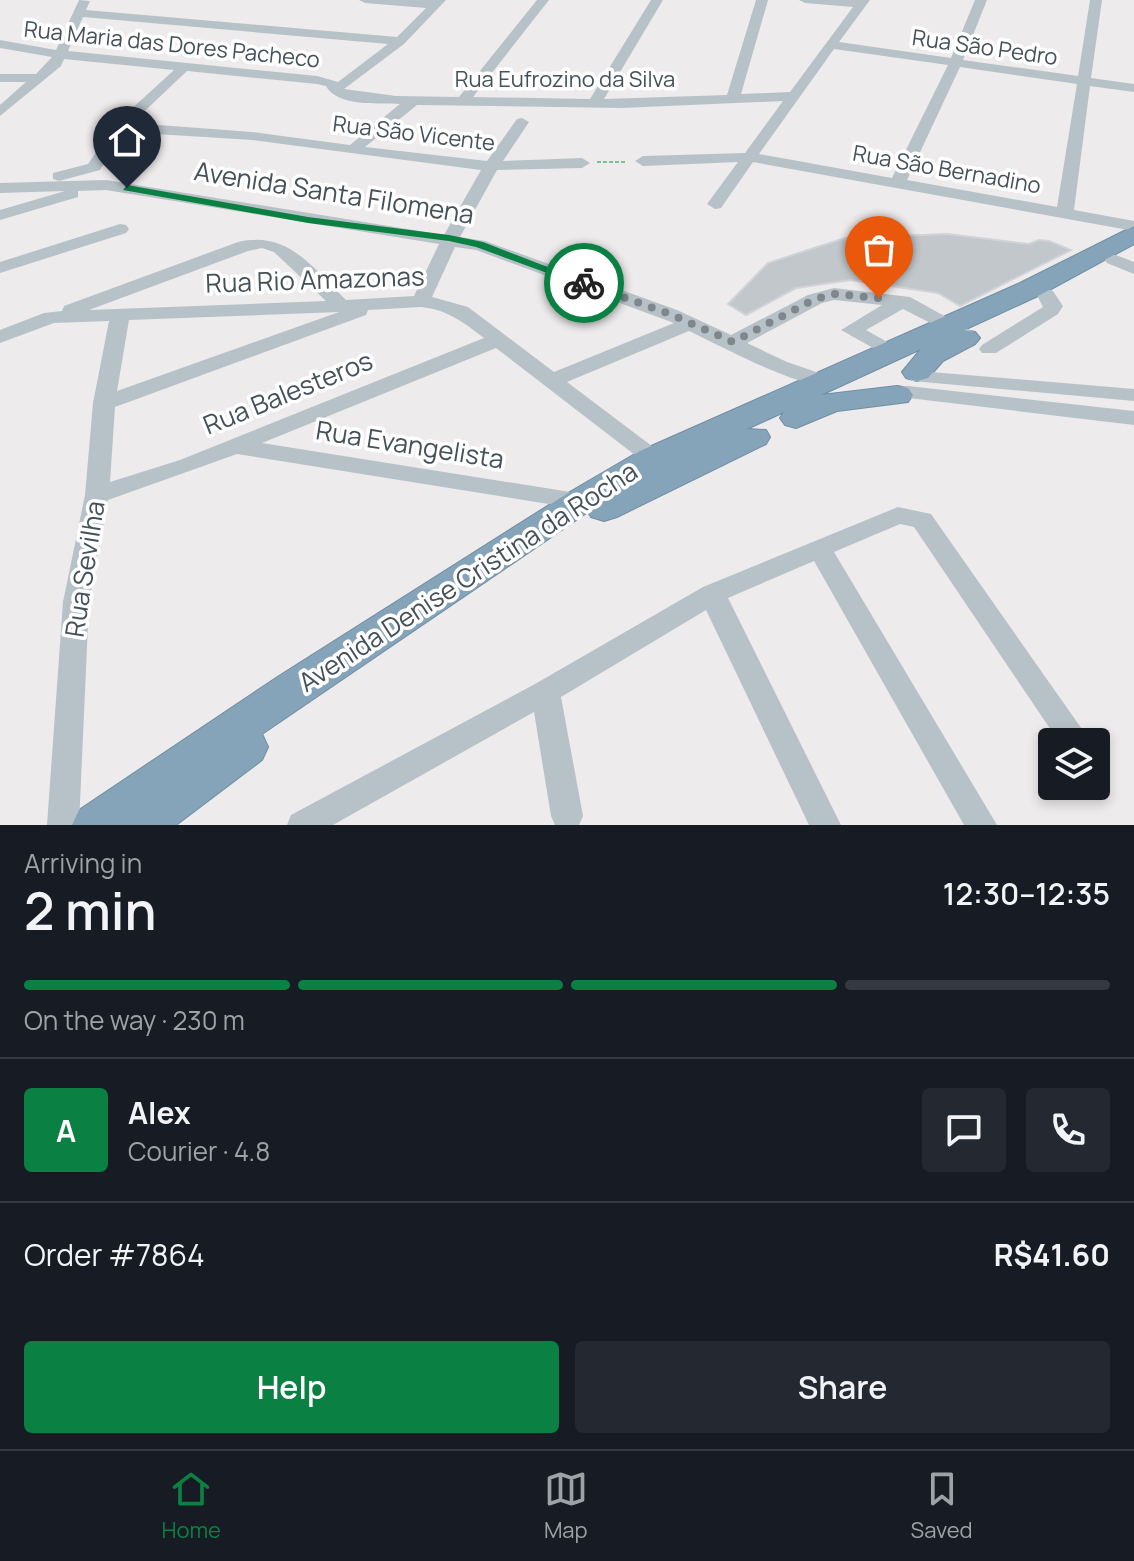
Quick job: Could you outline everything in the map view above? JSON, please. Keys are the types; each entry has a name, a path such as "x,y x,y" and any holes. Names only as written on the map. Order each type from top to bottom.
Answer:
{"highway":[{"name":"Avenida Denise Cristina da Rocha","path":"139,825 310,700 664,466 801,380 970,337 1030,289 1134,234"},
{"name":"Avenida Denise Cristina da Rocha","path":"96,825 294,688 580,501 830,402 910,384 932,355 1046,295 1127,259"},
{"path":"875,360 859,378 862,383 877,392 910,384"}],"street":[{"path":"0,112 56,63 57,54 85,0"},
{"path":"365,0 437,3"},
{"path":"464,100 543,0"},
{"path":"595,103 657,0"},
{"path":"733,99 762,0"},
{"path":"805,0 863,2"},
{"path":"897,184 955,64 981,0"},
{"path":"1065,211 1096,0"},
{"path":"715,204 863,2"},
{"path":"335,90 400,41 437,3"},
{"path":"77,13 400,41"},
{"name":"Rua Maria das Dores Pacheco","path":"0,44 57,54 317,80 332,83 335,90"},
{"name":"Rua São Pedro","path":"832,45 1134,88"},
{"path":"0,180 62,176 94,167 120,127 186,65"},
{"path":"0,78 38,78"},
{"name":"Rua Eufrozino da Silva","path":"335,90 347,96 414,100 595,103 796,96"},
{"path":"354,149 414,100"},
{"path":"421,301 449,238 488,166 522,122"},
{"name":"Rua São Vicente","path":"120,127 252,136 445,163 488,166 582,163"},
{"path":"643,161 751,157"},
{"name":"Rua São Bernadino","path":"751,157 1065,211 1134,226"},
{"path":"0,215 106,185"},
{"name":"Avenida Santa Filomena","path":"0,188 106,185 308,220 449,238 479,245 691,323 733,342 801,380"},
{"path":"0,268 120,229"},
{"path":"51,317 244,246 262,243 280,248 341,305"},
{"path":"733,342 815,299 834,294 903,301 970,337"},
{"name":"Rua Rio Amazonas","path":"0,337 51,317 421,301 445,304 461,311 664,466"},
{"path":"875,360 851,330 903,301"},
{"path":"104,403 377,304"},
{"name":"Rua Sevilha","path":"63,825 76,602 97,495 104,403 120,314"},
{"path":"550,381 691,323"},
{"name":"Rua Balesteros","path":"97,495 188,465 231,445 498,340"},
{"path":"910,384 1134,395"},
{"path":"910,384 1134,418"},
{"name":"Rua Evangelista","path":"231,445 580,501"},
{"path":"303,825 545,692 712,594 898,515 922,520 1066,728"},
{"path":"819,548 981,825"},
{"path":"712,594 825,825"},
{"path":"545,692 567,816"}],"path":[{"path":"582,163 643,161"}],"building":[{"path":"947,234 1029,244 1039,240 1049,241 1071,250 960,306 938,293 850,280 796,288 746,315 728,304 768,263 845,238"}],"way so far":[{"path":"584,283 670,314 733,342 815,299 834,294 879,298"}],"route":[{"path":"127,188 308,220 449,238 479,245 584,283"}]}
